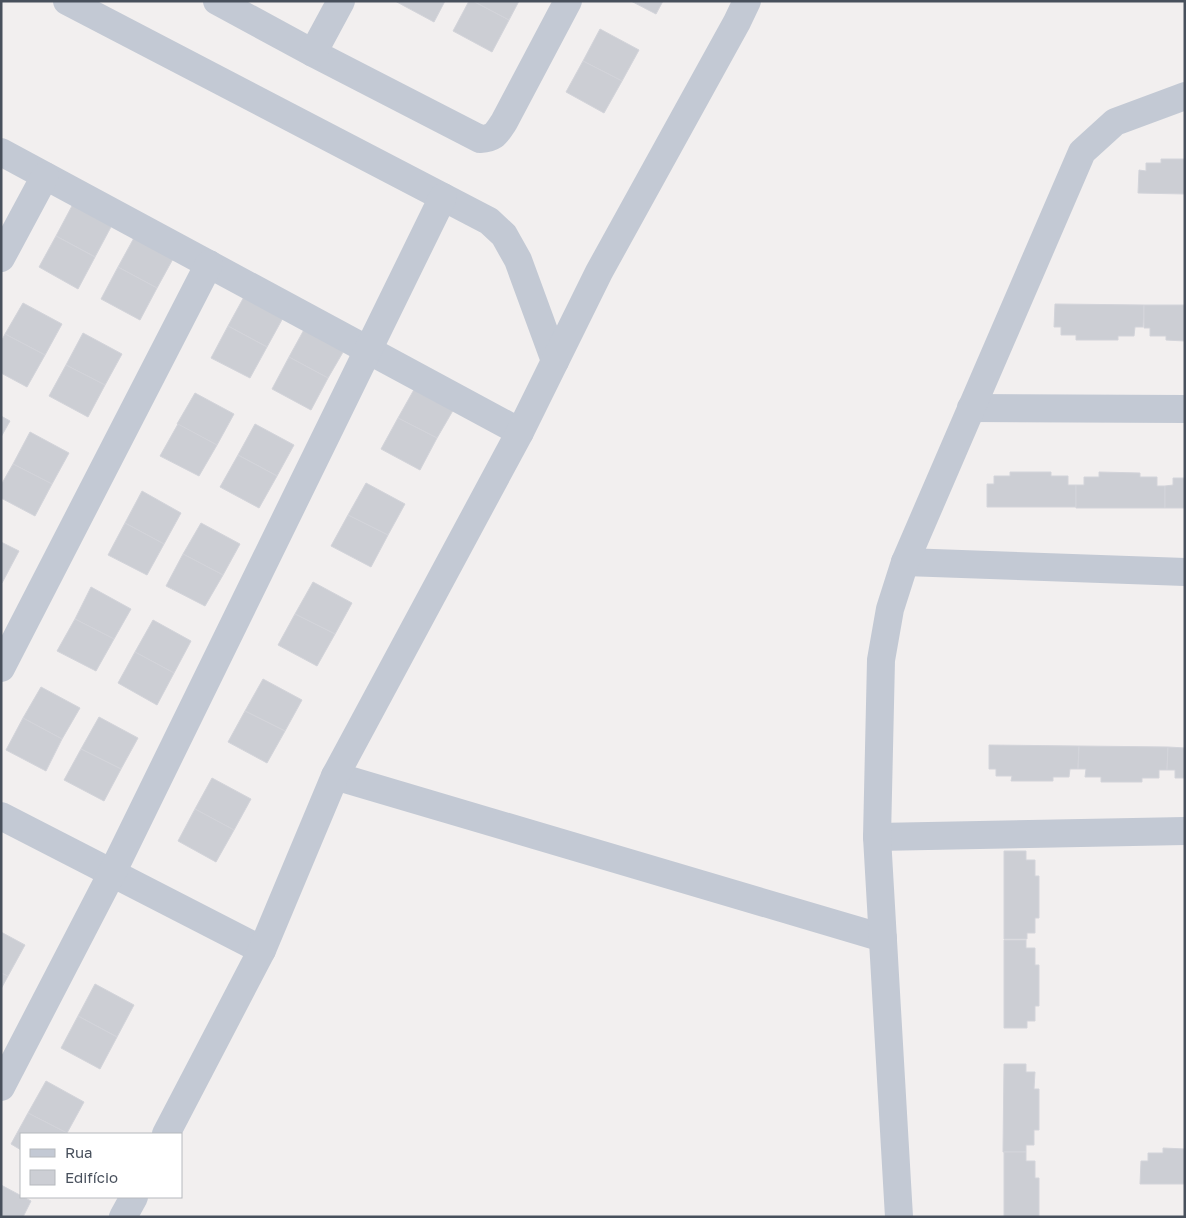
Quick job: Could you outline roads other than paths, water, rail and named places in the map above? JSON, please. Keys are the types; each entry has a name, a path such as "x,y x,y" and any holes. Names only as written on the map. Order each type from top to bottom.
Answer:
{"street":[{"path":"67,1 489,221 504,235 518,260 555,362"},
{"path":"217,1 480,139 489,138 496,134 504,122 568,1"},
{"path":"313,53 341,1"},
{"path":"167,1133 262,950 335,776 520,432 599,272 747,1"},
{"path":"899,1217 878,837 881,660 890,608 905,562 1082,152 1115,122 1185,96"},
{"path":"1,152 520,432"},
{"path":"1,258 45,176"},
{"path":"1,1087 112,873 443,197"},
{"path":"1,668 209,264"},
{"path":"971,408 1185,409"},
{"path":"905,562 1185,572"},
{"path":"335,776 883,938"},
{"path":"1,816 262,950"},
{"path":"878,837 1185,831"},
{"path":"123,1217 133,1198"}]}
